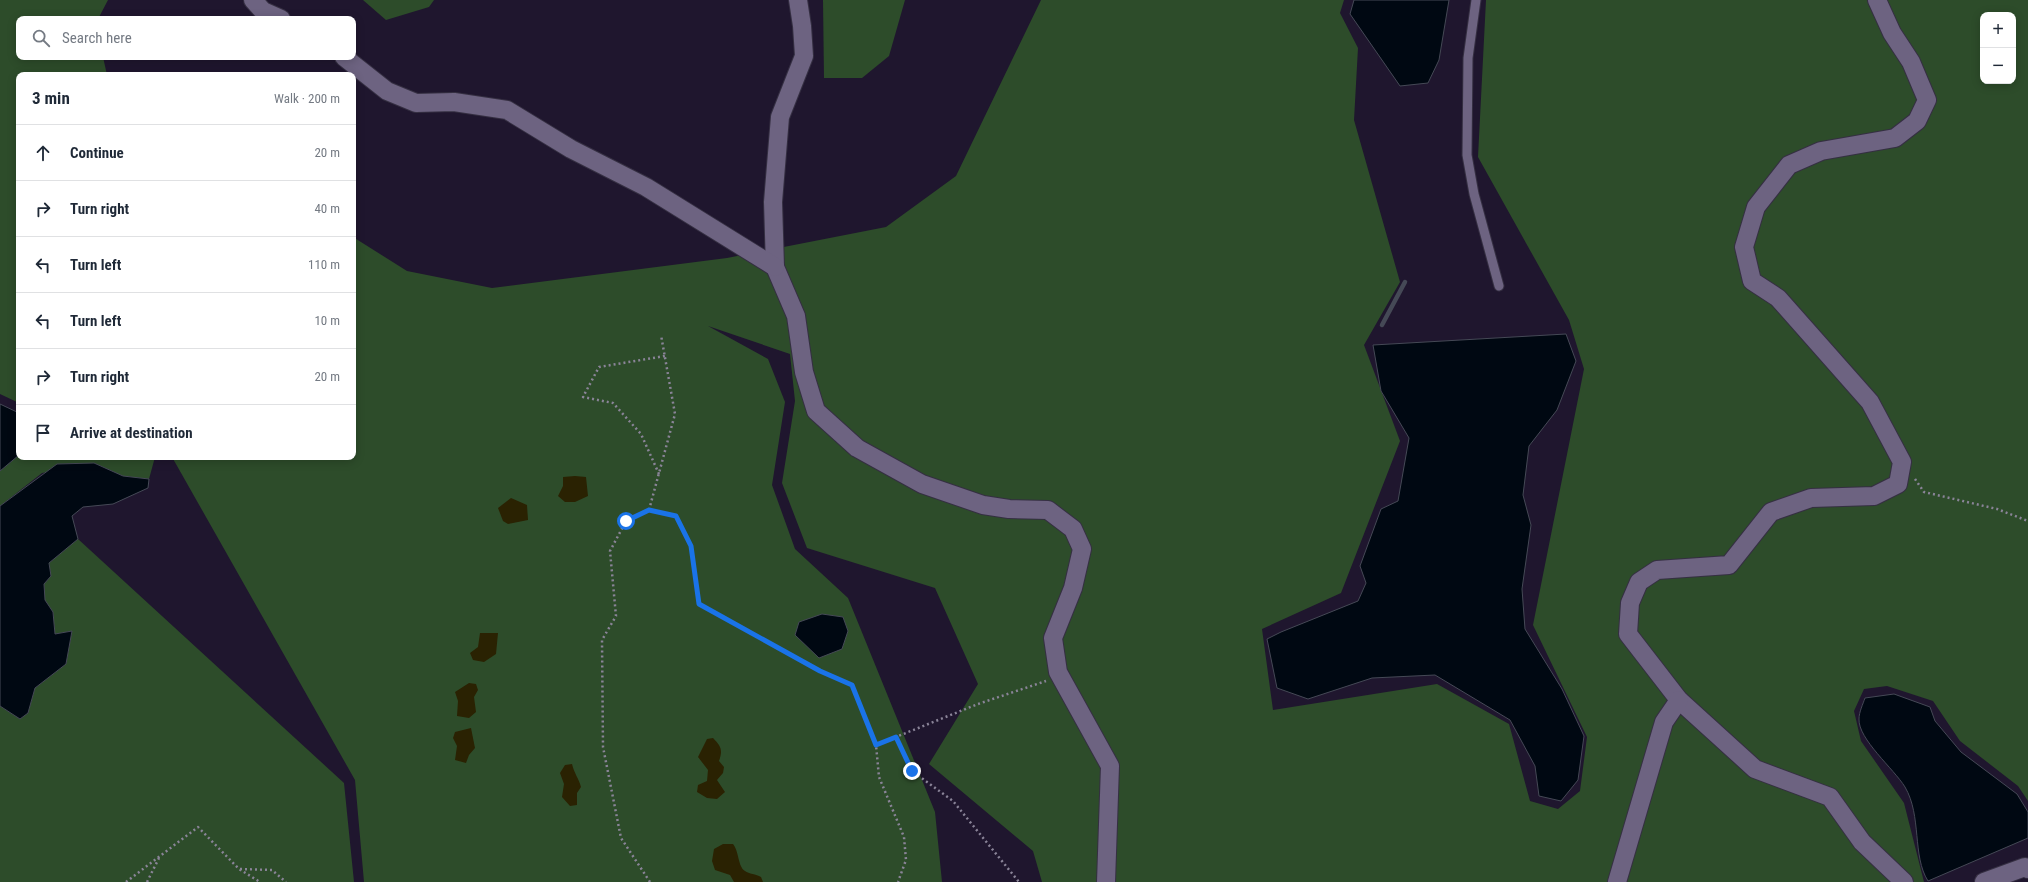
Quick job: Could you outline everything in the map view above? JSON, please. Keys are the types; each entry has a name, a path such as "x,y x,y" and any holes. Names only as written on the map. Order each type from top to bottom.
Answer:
{"street":[{"path":"253,0 263,10 275,16"},
{"path":"798,0 802,26 804,56 780,117 773,202 775,267 796,316 804,372 816,411 857,448 922,484 983,505 1009,509 1048,510 1073,529 1082,549 1073,588 1053,638 1058,672 1110,766 1106,882"},
{"path":"1877,0 1892,33 1912,62 1927,100 1917,121 1895,138 1821,151 1789,165 1756,207 1744,247 1752,281 1778,298 1870,402 1902,462 1898,484 1874,496 1811,498 1771,512 1729,565 1657,570 1639,582 1630,603 1628,634 1679,700 1755,769 1830,797 1862,842 1904,882"},
{"path":"348,60 387,91 416,103 454,102 507,110 571,149 646,187 775,267"},
{"path":"1617,882 1664,722 1679,700"},
{"path":"1984,882 2025,867 2028,869"}],"lane":[{"path":"1476,0 1468,58 1467,155 1474,194 1499,286"}],"path":[{"path":"649,510 675,414 662,335"},
{"path":"659,474 641,434 613,403 583,397 599,366 665,356"},
{"path":"1902,462 1924,492 1997,509 2028,522"},
{"path":"650,882 621,838 602,747 602,640 616,616 610,551 626,521 649,510 676,516 691,546 699,604 820,671 852,685 876,745 879,777 904,837 906,860 898,882"},
{"path":"876,745 978,704 1047,681 1058,672"},
{"path":"896,737 912,771 953,801 1020,882"},
{"path":"126,882 198,827 239,869 260,882"},
{"path":"147,882 160,856"},
{"path":"239,869 272,870 286,882"}],"green space":[{"path":"0,0 108,0 100,16 16,16 16,60 104,60 106,72 16,72 16,402 0,394"},
{"path":"363,0 434,0 429,7 386,20"},
{"path":"823,0 905,0 889,56 862,78 824,78"},
{"path":"1041,0 1344,0 1340,13 1358,48 1354,120 1400,282 1364,345 1400,441 1341,593 1262,629 1273,710 1437,684 1509,724 1530,801 1558,809 1580,791 1587,737 1533,625 1584,369 1569,320 1478,157 1486,0 2028,0 2028,801 2018,786 1960,741 1933,701 1887,686 1864,689 1854,711 1861,741 1904,803 1924,882 1042,882 1033,851 929,764 978,684 935,588 807,548 782,483 795,401 790,354 708,326 768,359 785,402 772,485 795,549 848,598 935,812 942,882 364,882 355,780 174,460 356,460 356,239 407,271 492,288 727,258 886,227 956,176"},
{"path":"16,458 16,460 154,460 149,479 123,476 94,463 42,473 0,506 0,471"},
{"path":"78,539 344,783 354,882 0,882 0,706 20,719 28,713 35,688 66,664 72,631 55,634 53,612 45,600 44,584 51,576 49,563"}],"sand":[{"path":"563,477 586,477 588,496 575,502 565,502 558,496 563,486"},
{"path":"511,498 527,505 528,520 508,524 503,521 498,508"},
{"path":"480,633 498,633 496,654 484,662 473,660 470,653 478,647"},
{"path":"469,683 476,684 478,690 474,697 476,712 469,718 457,716 458,701 455,692"},
{"path":"471,728 475,748 469,755 466,763 455,760 457,746 453,738 455,732"},
{"path":"713,738 718,743 720,748 721,754 719,761 724,767 723,773 717,780 725,792 717,799 707,798 697,792 698,785 707,781 708,770 698,757 707,739"},
{"path":"572,764 581,787 577,793 577,805 570,806 562,797 564,784 560,773 565,765"},
{"path":"723,844 733,844 743,869 761,877 763,882 734,882 730,875 715,870 712,861 714,849"}],"shaded area":[{"path":"1354,0 1449,0 1439,60 1428,83 1400,86 1350,14"},
{"path":"1566,334 1576,361 1557,410 1529,446 1523,495 1531,525 1522,589 1525,629 1562,689 1584,736 1578,780 1561,801 1539,796 1535,766 1510,720 1435,675 1372,678 1308,699 1277,688 1267,639 1358,601 1366,583 1360,566 1381,509 1398,501 1409,438 1381,391 1373,345"},
{"path":"0,404 16,412 16,458 0,471"},
{"path":"94,463 123,476 149,479 148,488 113,504 83,507 72,516 78,539 49,563 51,576 44,584 45,600 53,612 55,634 72,631 66,664 35,688 28,713 20,719 0,706 0,506 57,464"},
{"path":"822,614 843,617 848,631 842,649 819,658 795,635 799,622"},
{"path":"1894,694 1930,707 1935,721 1961,752 2017,794 2028,812 2028,838 1928,881 1920,860 1914,810 1910,798 1905,787 1870,745 1860,727 1859,716 1865,698"}],"waterway":[{"path":"1382,325 1405,282"}],"route":[{"path":"626,521 649,510 676,516 691,546 699,604 820,671 852,685 876,745 896,737 912,771"}]}
